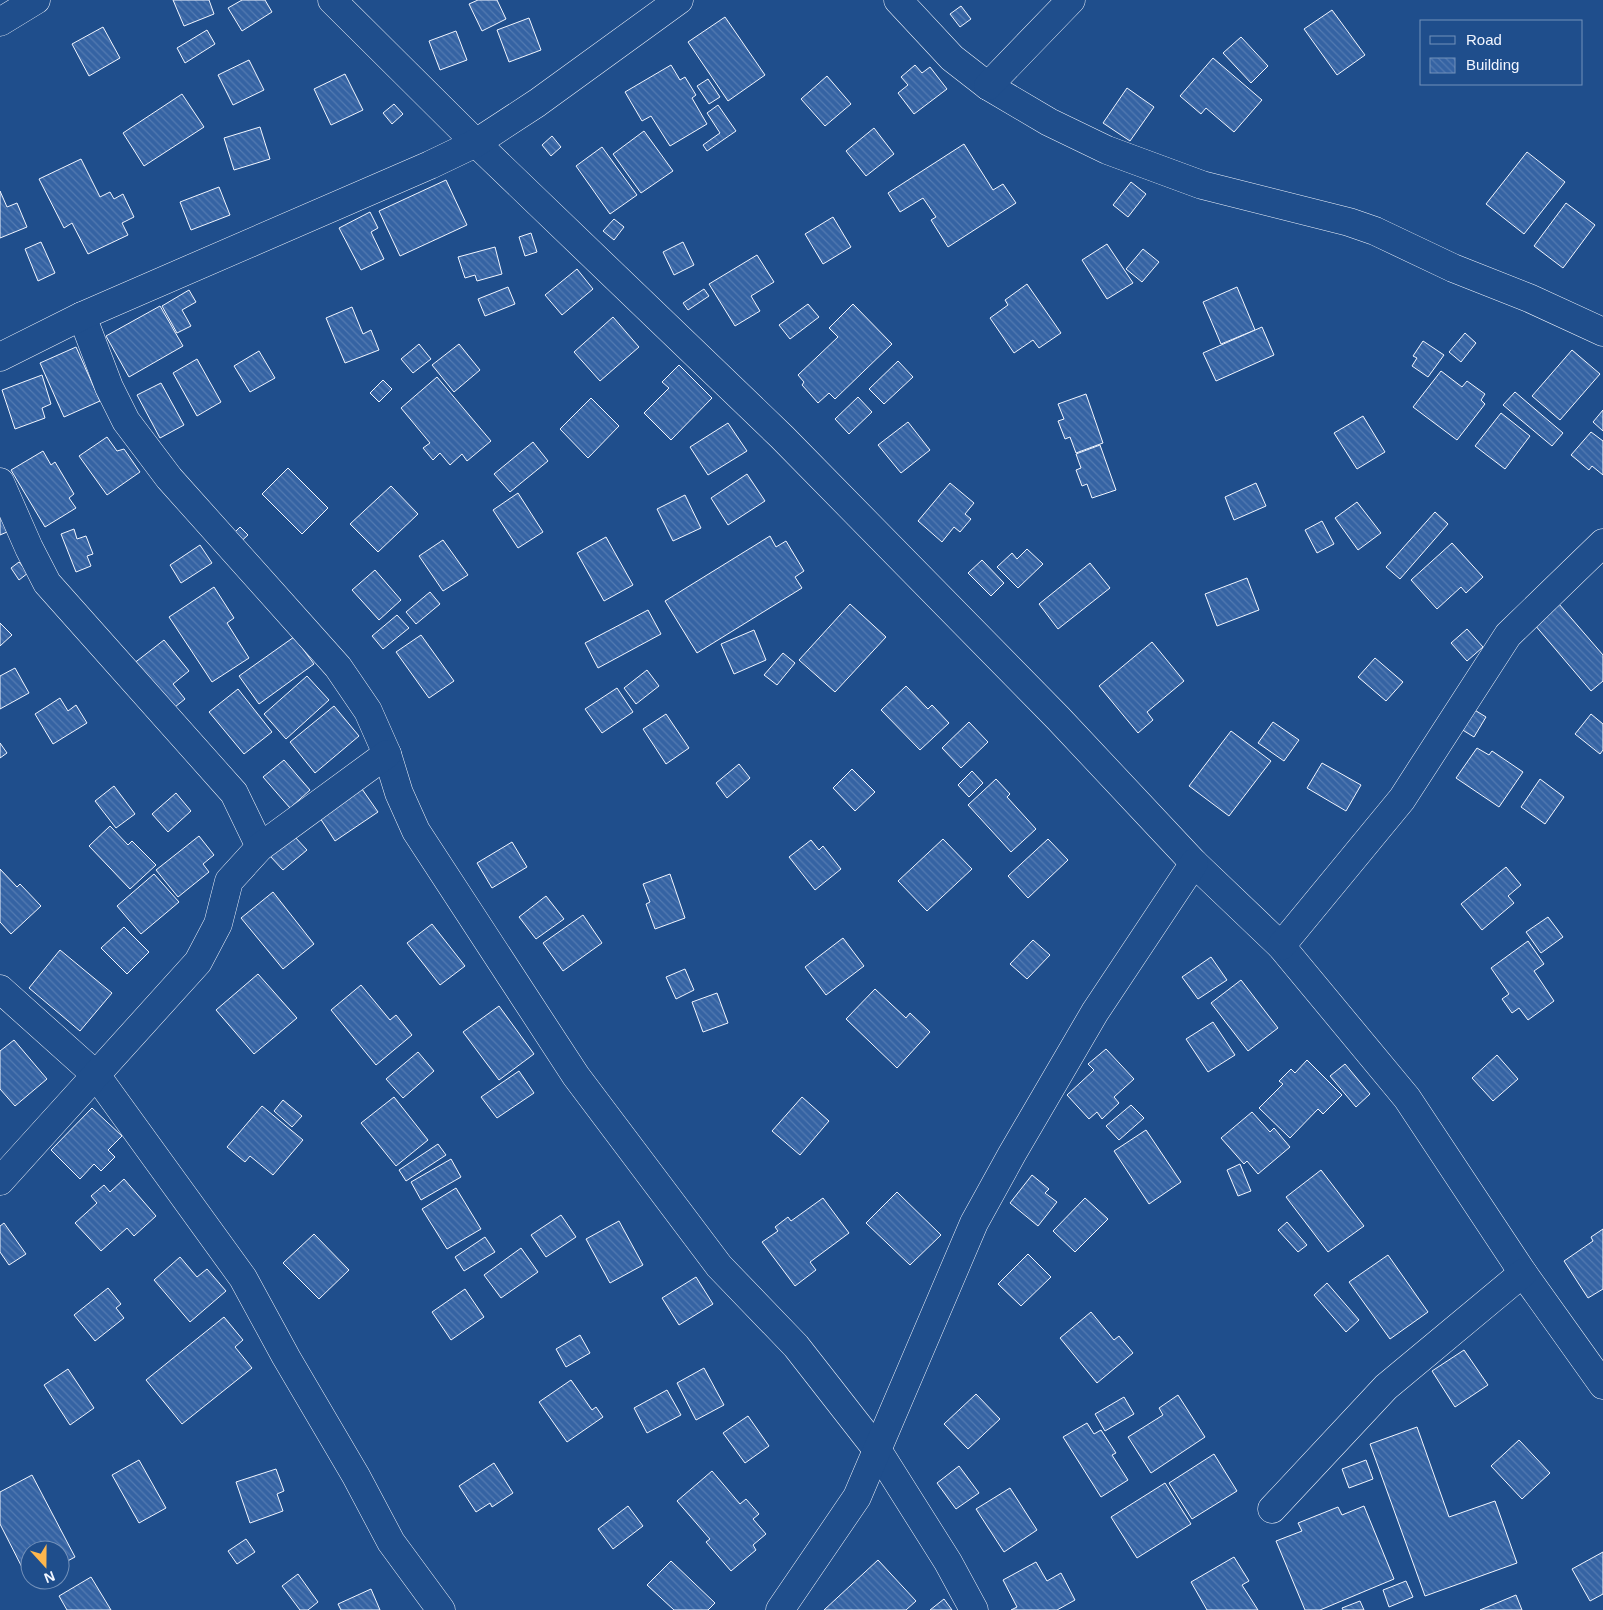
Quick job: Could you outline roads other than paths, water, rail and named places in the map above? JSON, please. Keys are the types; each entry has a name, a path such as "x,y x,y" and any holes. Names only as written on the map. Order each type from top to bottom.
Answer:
{"street":[{"path":"0,22 36,0"},
{"path":"332,0 476,143 789,444 1058,718 1194,863 1281,946 1406,1098 1523,1274 1603,1386"},
{"path":"0,357 82,316 430,165 476,143 537,103 679,0"},
{"path":"898,0 952,58 988,86 1049,122 1107,150 1202,184 1349,222 1375,231 1453,268 1529,298 1603,332"},
{"path":"988,86 1071,0"},
{"path":"82,316 109,387 126,421 169,478 338,667 368,711 387,754 398,793 416,831 576,1076 719,1266 796,1346 878,1451 948,1562 974,1610"},
{"path":"0,482 29,548 47,583 234,793 260,847"},
{"path":"1281,946 1402,799 1508,635 1603,543"},
{"path":"0,1181 198,962 218,924 229,881 260,847 387,754"},
{"path":"780,1610 858,1498 974,1223 1095,1012 1194,863"},
{"path":"0,989 96,1075 243,1278 286,1357 356,1476 391,1542 441,1610"},
{"path":"1272,1509 1386,1387 1523,1274"}]}
